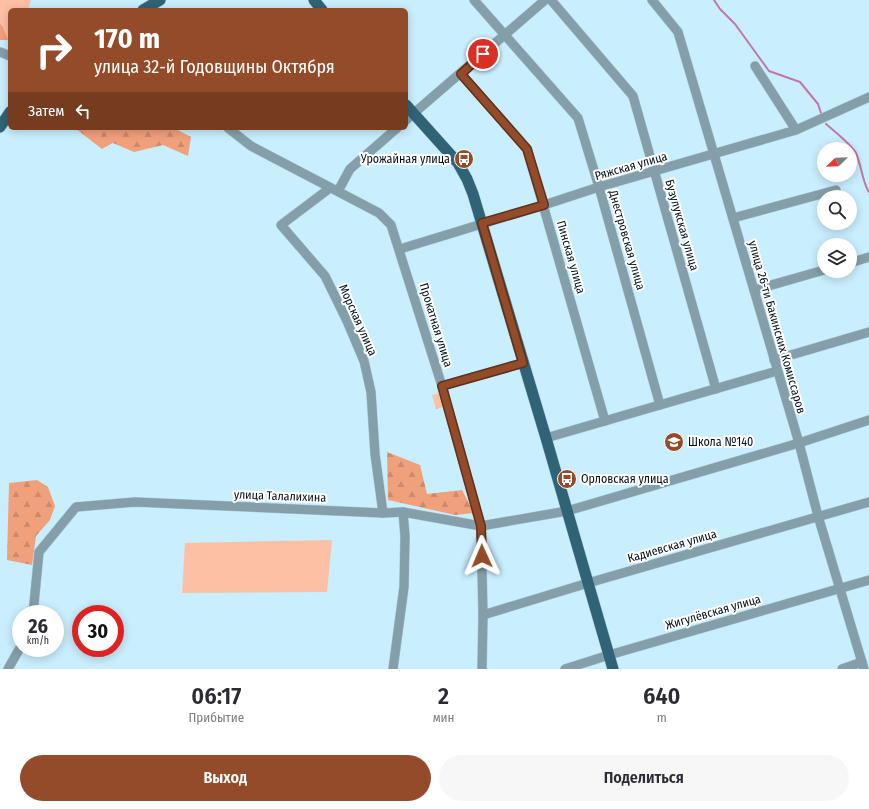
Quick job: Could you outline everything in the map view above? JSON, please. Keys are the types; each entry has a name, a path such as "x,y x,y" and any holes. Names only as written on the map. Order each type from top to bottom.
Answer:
{"main road":[{"path":"146,8 160,0"},
{"path":"314,0 320,8"},
{"path":"408,113 458,163 467,179 482,223 613,669"},
{"path":"0,127 8,115"}],"street":[{"name":"Днестровская улица","path":"474,0 578,118 599,187 660,405"},
{"path":"408,113 461,74 545,0"},
{"name":"Бузулукская улица","path":"551,0 633,96 716,389"},
{"name":"улица 26-ти Бакинских Комиссаров","path":"652,0 678,32 863,666"},
{"path":"755,66 796,130"},
{"name":"Пинская улица","path":"461,74 527,149 605,421"},
{"name":"Ряжская улица","path":"400,249 599,187 714,155 796,130 869,97"},
{"name":"Прокатная улица","path":"231,130 251,146 379,213 391,225 400,249 442,386 481,526 483,614 482,669"},
{"path":"334,190 350,169 395,130"},
{"name":"Морская улица","path":"334,190 281,225 325,276 347,321 364,361 371,392 383,513"},
{"path":"733,218 817,195"},
{"path":"857,261 869,257"},
{"path":"754,290 817,272"},
{"path":"774,360 869,332"},
{"path":"442,386 523,363"},
{"path":"546,438 777,371"},
{"path":"481,526 567,511 799,444 869,420"},
{"name":"улица Талалихина","path":"34,605 39,552 76,507 135,502 383,513 403,512 481,526"},
{"name":"Кадиевская улица","path":"483,614 869,502"},
{"path":"393,669 404,587 405,536 403,512"},
{"name":"Жигулёвская улица","path":"565,669 869,580"},
{"path":"8,669 15,657"},
{"path":"842,669 863,666"}],"green space":[{"path":"0,0 31,0 29,8 8,8 8,40 0,23"},
{"path":"0,23 3,27 8,40 0,40"},
{"path":"78,130 178,130 191,137 188,156 163,145 134,152 113,143 102,149"},
{"path":"440,393 443,407 436,409 432,395"},
{"path":"387,452 420,465 427,494 462,490 474,513 455,515 388,500"},
{"path":"37,480 48,487 55,506 50,520 36,536 32,565 7,560 9,483"},
{"path":"332,540 327,592 182,593 185,543"}],"waterway":[{"path":"714,0 720,9 735,24 769,71 800,82 818,104 821,113"},
{"path":"826,124 851,146 856,153 865,184 869,192"}],"place":[{"name":"Урожайная улица","path":"464,159"},
{"name":"Школа №140","path":"674,442"},
{"name":"Орловская улица","path":"567,479"}],"route":[{"path":"482,556 481,526 442,386 523,363 482,223 544,205 527,149 461,74 483,54"}]}
